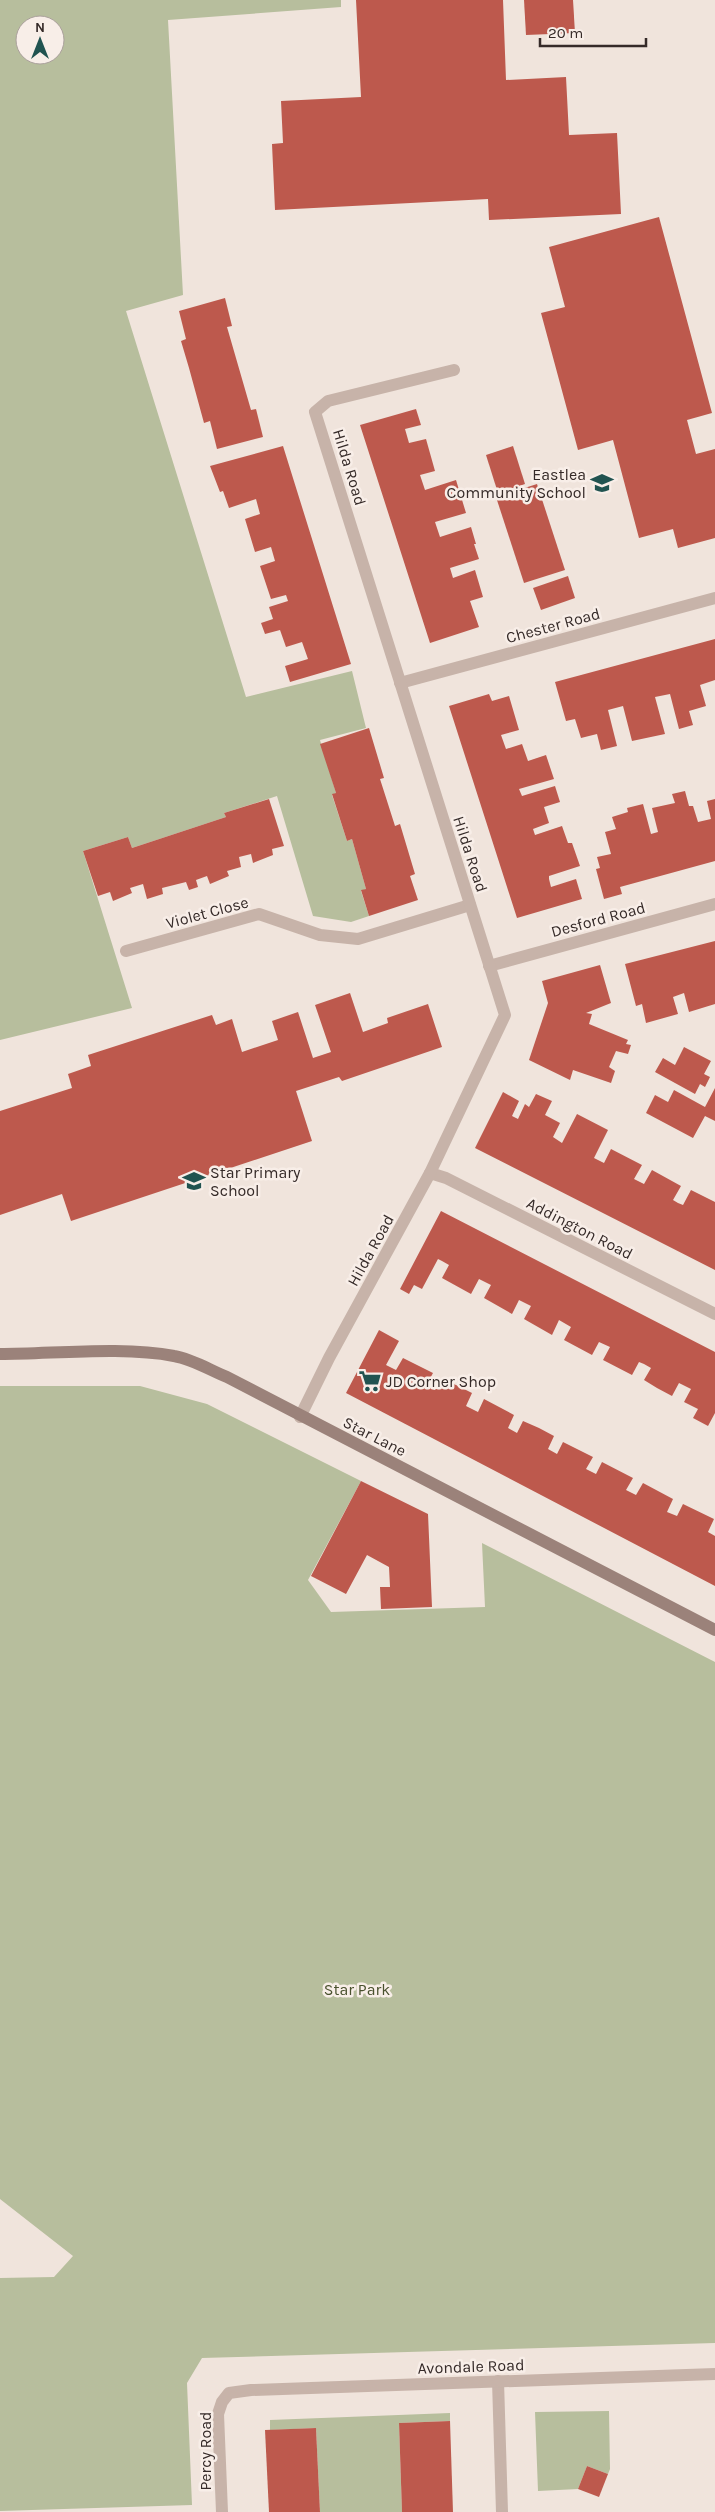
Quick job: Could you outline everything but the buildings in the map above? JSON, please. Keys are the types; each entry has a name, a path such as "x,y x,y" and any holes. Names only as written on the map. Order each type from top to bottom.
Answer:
{"street":[{"name":"Hilda Road","path":"300,1416 329,1358 430,1173 505,1015 315,412 328,401 454,370"},
{"name":"Chester Road","path":"400,683 715,598"},
{"name":"Desford Road","path":"489,966 715,904"},
{"name":"Violet Close","path":"126,951 259,914 320,935 358,938 470,905"},
{"name":"Addington Road","path":"430,1173 446,1178 715,1314"},
{"name":"Star Lane","path":"0,1354 127,1352 172,1355 186,1359 227,1377 715,1630"},
{"name":"Avondale Road","path":"229,2393 251,2390 715,2374"},
{"path":"498,2381 502,2512"},
{"name":"Percy Road","path":"222,2512 218,2414 222,2402 229,2393"}],"green space":[{"path":"0,0 341,0 341,7 168,20 183,295 126,311 246,697 352,671 366,728 320,740 336,793 332,795 347,841 352,839 366,889 361,891 369,916 351,922 313,916 277,796 224,813 226,817 132,848 128,837 83,851 132,1008 0,1040"},
{"name":"Star Park","path":"0,1386 140,1386 207,1404 361,1481 308,1580 331,1612 485,1607 482,1543 715,1662 715,2343 202,2358 187,2383 192,2505 0,2511 0,2278 54,2277 73,2256 0,2199"},
{"path":"609,2411 610,2469 608,2474 587,2466 578,2489 538,2491 535,2412"},
{"path":"450,2413 450,2421 399,2423 402,2512 320,2512 316,2428 270,2430 270,2420"}],"place":[{"name":"Eastlea Community School","path":"602,483"},
{"name":"Star Primary School","path":"194,1181"},
{"name":"JD Corner Shop","path":"370,1381"}]}
